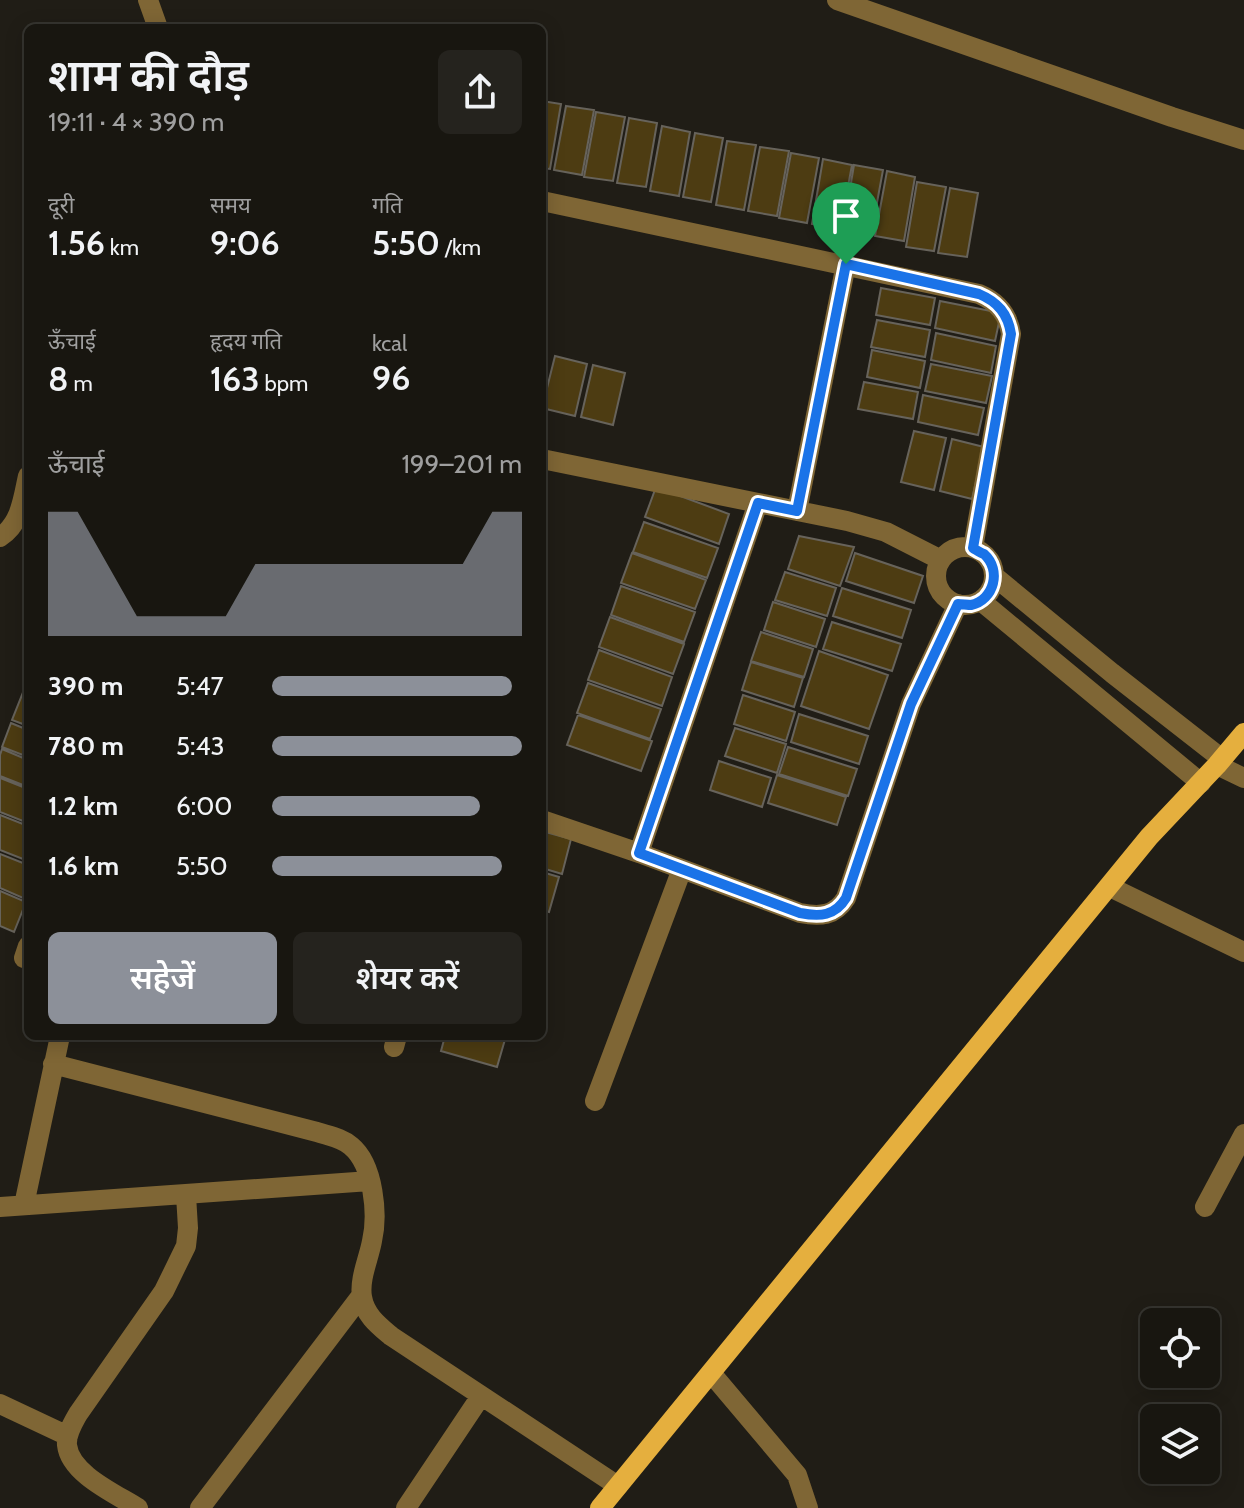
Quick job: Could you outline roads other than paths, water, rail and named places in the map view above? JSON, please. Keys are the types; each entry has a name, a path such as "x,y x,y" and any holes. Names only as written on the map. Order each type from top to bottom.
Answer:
{"main road":[{"path":"600,1508 1149,837 1244,733"}],"street":[{"path":"148,0 157,24"},
{"path":"837,0 1244,140"},
{"path":"546,202 846,264 991,299 1005,314 1011,334 973,548"},
{"path":"797,511 846,264"},
{"path":"546,460 847,521 886,532 941,560"},
{"path":"0,537 13,525 24,492"},
{"path":"639,853 758,503"},
{"path":"961,548 973,548 984,554 992,564 994,576 988,595 969,605 946,598 938,586 936,573 941,560 961,548"},
{"path":"994,576 1220,762 1244,778"},
{"path":"981,601 1201,783"},
{"path":"546,821 800,913 822,916 833,912 846,898 911,704 958,604"},
{"path":"595,1101 682,869"},
{"path":"1110,887 1244,952"},
{"path":"24,1205 59,1040"},
{"path":"53,1064 317,1132 344,1141 355,1149 362,1158 371,1186 374,1216 373,1238 361,1296 372,1320 618,1486"},
{"path":"1205,1207 1244,1134"},
{"path":"0,1207 187,1201 371,1186"},
{"path":"138,1508 86,1475 75,1464 67,1444 68,1436 78,1414 164,1291 186,1246 187,1201"},
{"path":"200,1508 361,1296"},
{"path":"711,1373 797,1475 808,1508"},
{"path":"406,1508 481,1396"},
{"path":"0,1404 68,1436"}]}
